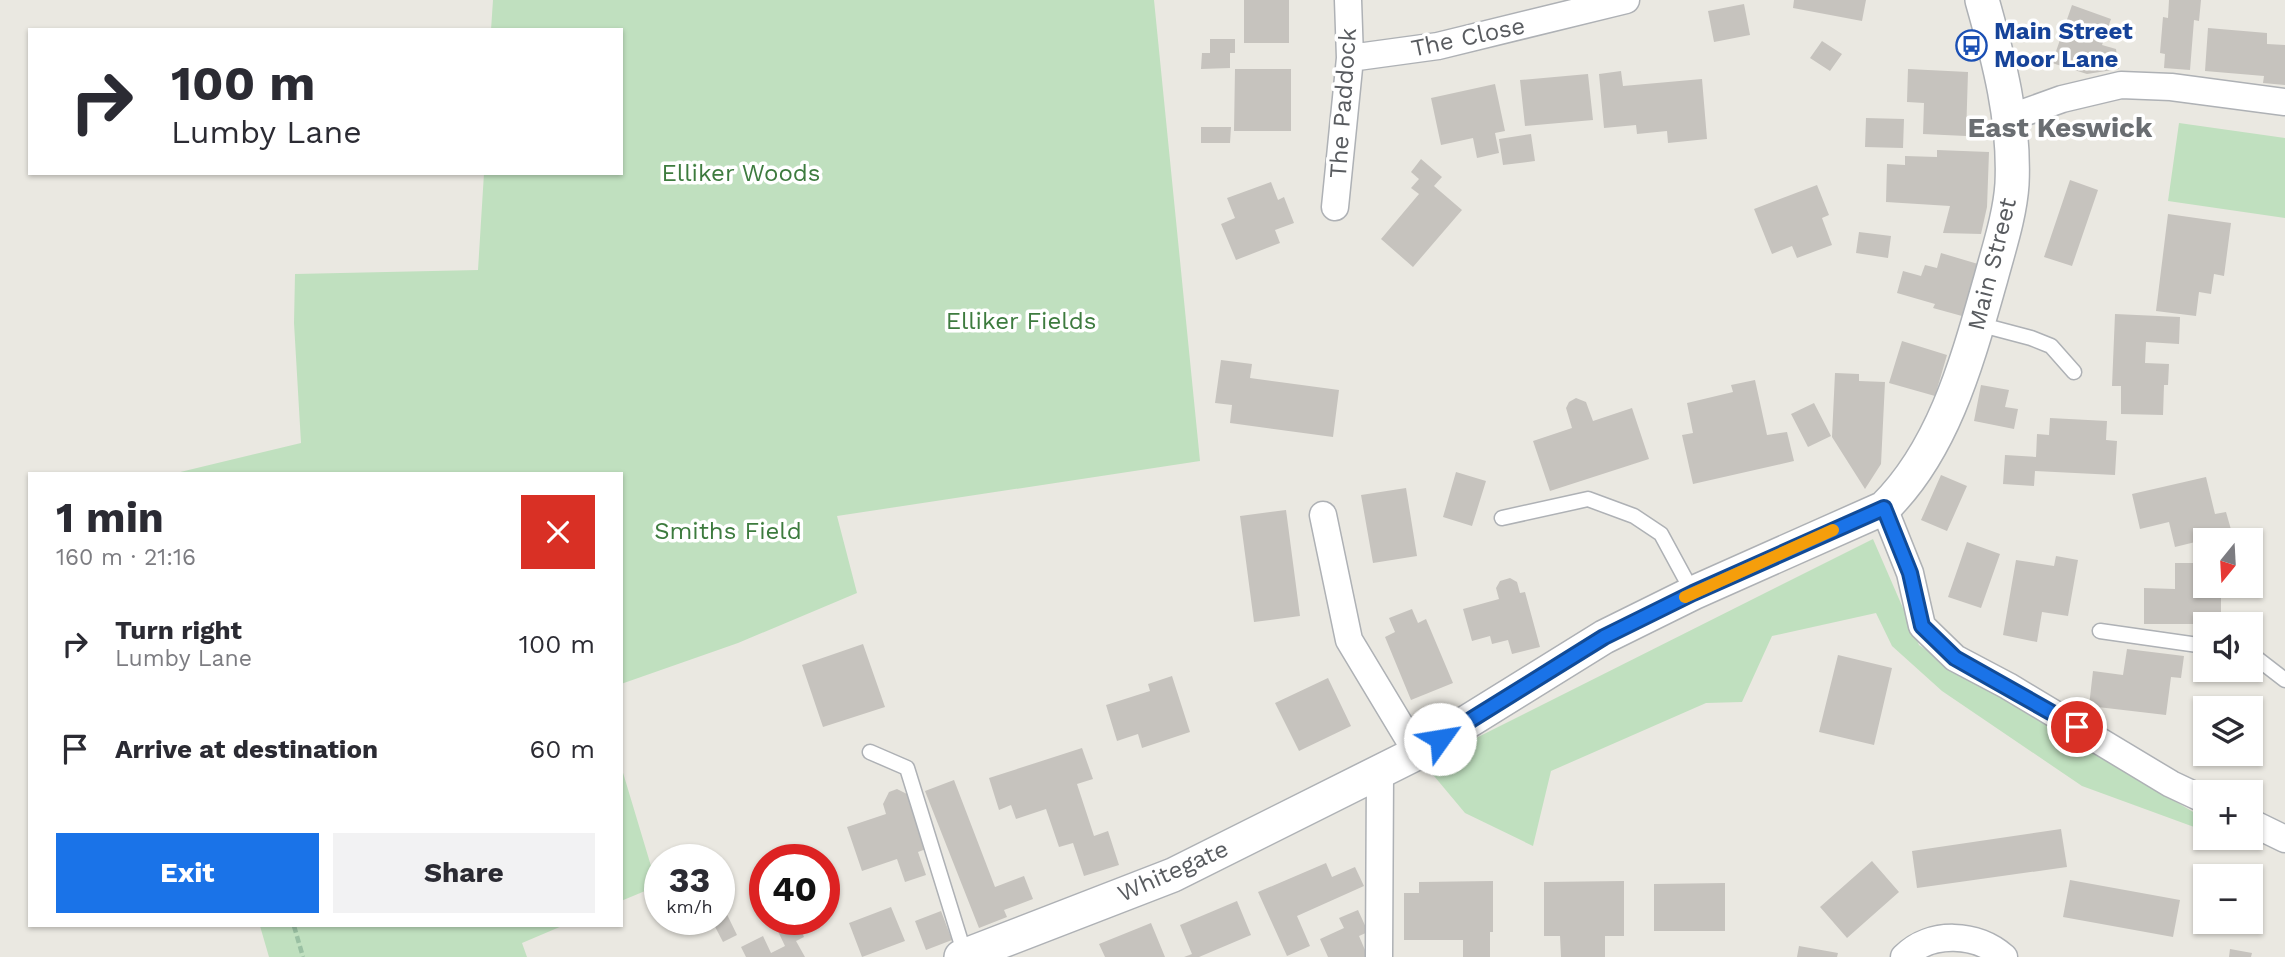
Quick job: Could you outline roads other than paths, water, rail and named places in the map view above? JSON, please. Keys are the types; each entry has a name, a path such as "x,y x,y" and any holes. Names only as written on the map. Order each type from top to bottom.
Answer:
{"street":[{"name":"The Paddock","path":"1335,207 1350,58 1348,0"},
{"name":"The Close","path":"1350,58 1438,46 1626,0"},
{"name":"Main Street","path":"1884,508 1906,486 1928,449 1955,391 1978,324 2001,241 2012,185 2009,118 1998,57 1982,0"},
{"path":"2009,118 2062,99 2121,85 2171,87 2285,102"},
{"path":"1884,508 1910,573 1922,626 1955,658 2193,794"},
{"name":"Whitegate","path":"963,956 1173,875 1417,753 1604,637 1693,593 1884,508"},
{"path":"1323,515 1349,640 1417,753"},
{"path":"1379,957 1380,773"},
{"path":"2263,828 2285,839"},
{"path":"1905,957 1926,943 1946,938 1965,938 1985,944 2004,957"}],"lane":[{"path":"1978,324 2051,346 2074,372"},
{"path":"1502,518 1588,499 1634,516 1661,534 1693,593"},
{"path":"2100,631 2193,644"},
{"path":"2263,663 2285,680"},
{"path":"870,752 907,768 963,956"}],"place":[{"name":"Main Street Moor Lane","path":"1971,45"}],"district":[{"name":"East Keswick","path":"2060,127"}],"park label":[{"name":"Elliker Woods","path":"741,173"},
{"name":"Elliker Fields","path":"1021,321"},
{"name":"Smiths Field","path":"728,531"}]}
